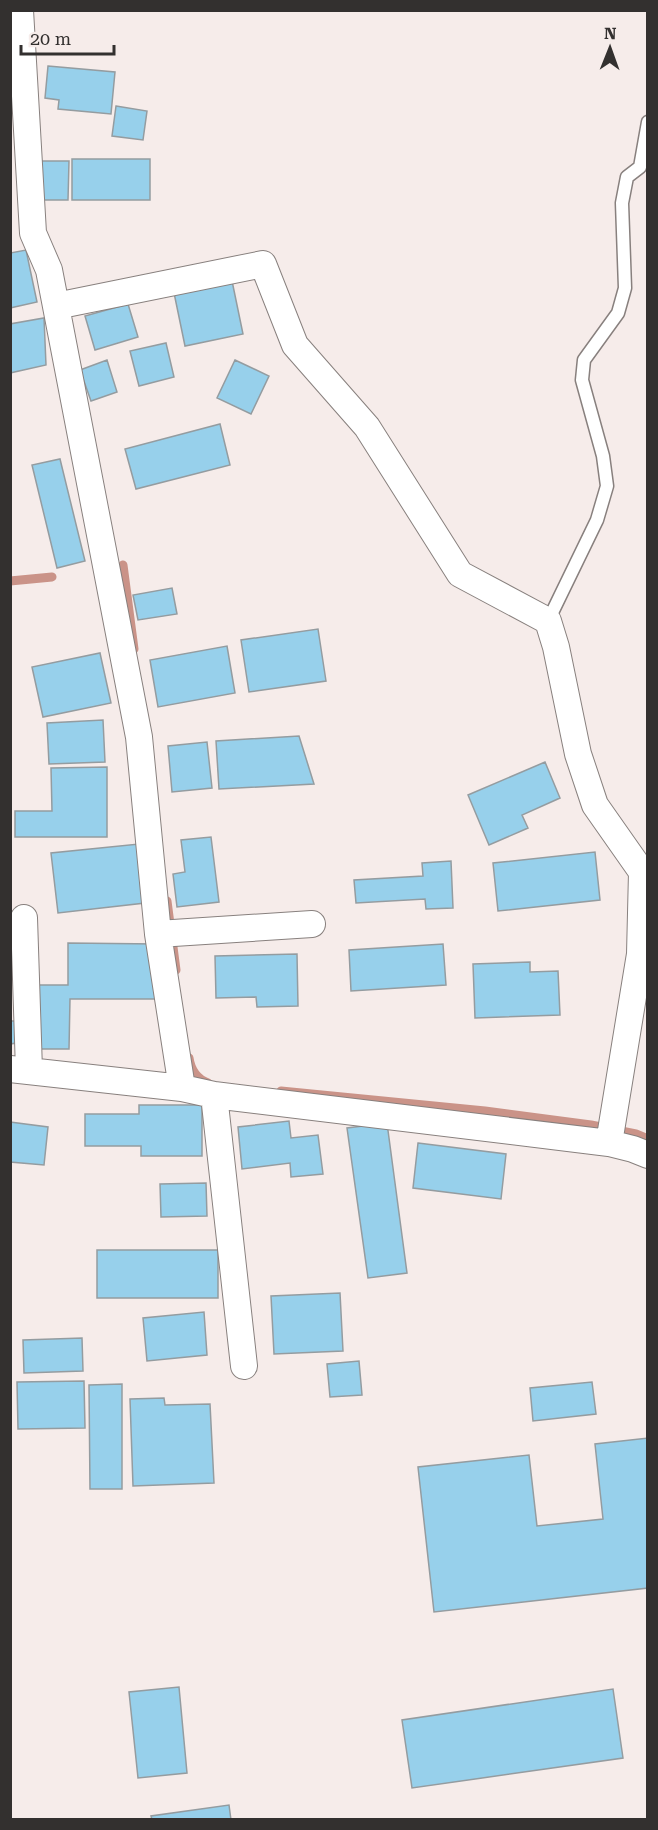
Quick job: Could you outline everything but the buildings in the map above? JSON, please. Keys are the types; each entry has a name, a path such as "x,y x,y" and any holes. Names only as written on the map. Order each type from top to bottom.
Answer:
{"street":[{"path":"20,10 22,231 49,270 139,737 159,934 182,1088"},
{"path":"56,306 263,264 295,345 367,427 460,574 548,621 556,647 578,754 595,805 642,872 644,955 610,1130"},
{"path":"24,918 20,1070 182,1088 214,1095 610,1130 633,1149 648,1155"},
{"path":"159,934 312,924"},
{"path":"214,1095 244,1366"}],"lane":[{"path":"548,621 597,520 607,486 603,456 582,380 584,360 618,313 625,288 622,203 627,177 644,169 648,122"}],"waterway":[{"path":"123,565 134,649"},
{"path":"10,581 52,577"},
{"path":"167,901 176,970"},
{"path":"189,1058 195,1074 208,1083"},
{"path":"281,1091 485,1111 591,1125 636,1134 648,1139"}]}
